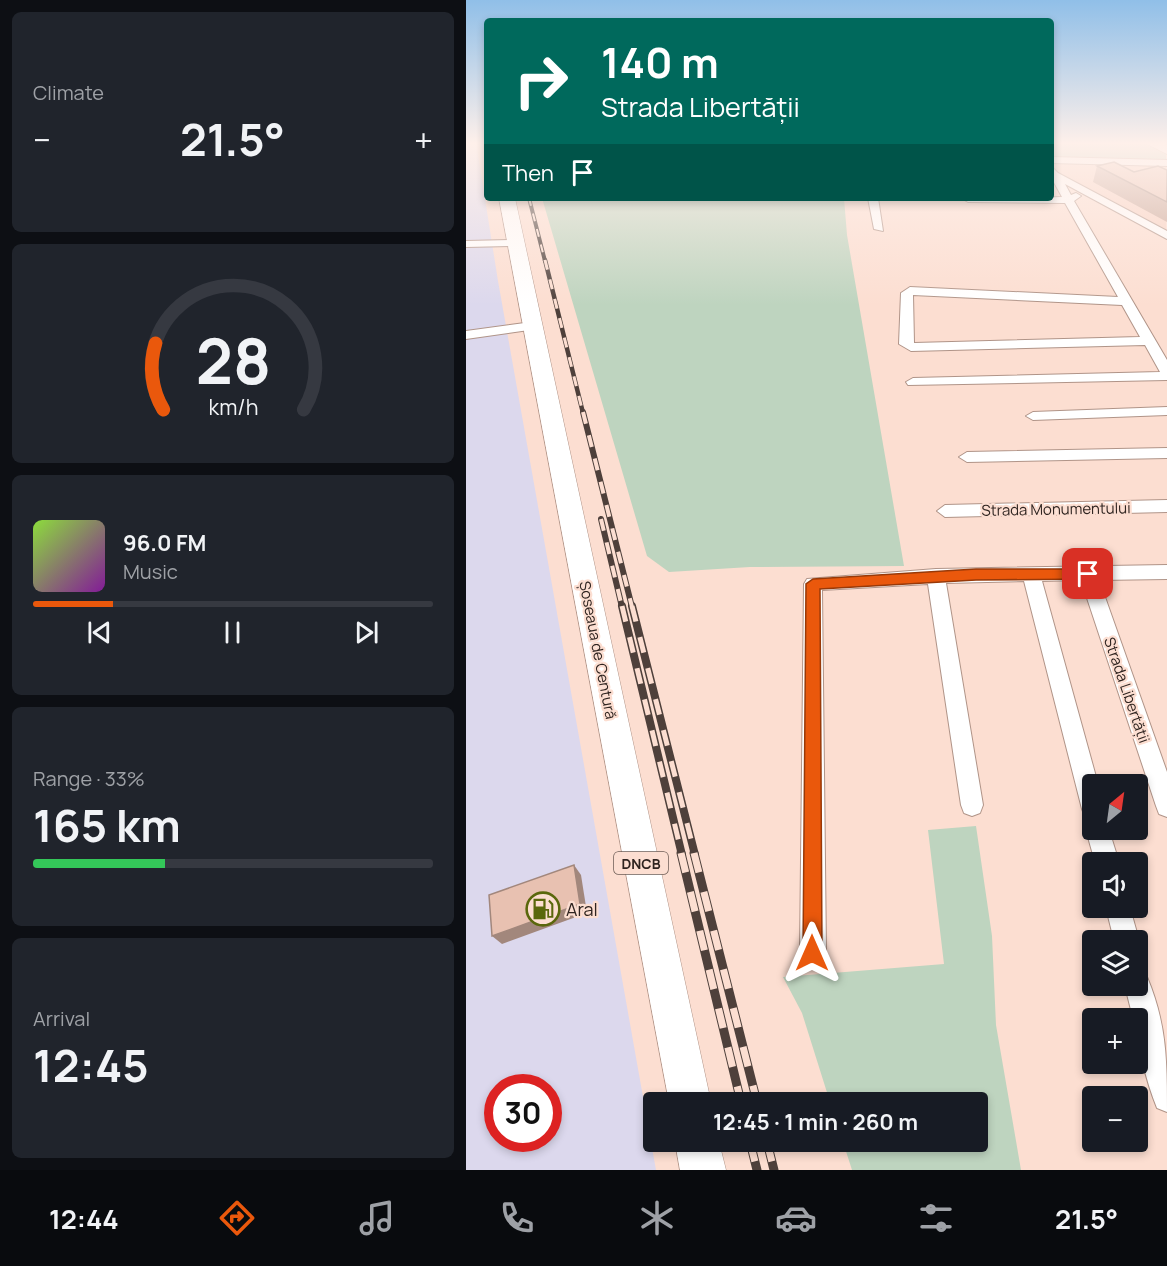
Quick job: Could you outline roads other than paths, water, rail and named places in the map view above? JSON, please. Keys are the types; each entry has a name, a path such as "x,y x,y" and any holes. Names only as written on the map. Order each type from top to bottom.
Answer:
{"main road":[{"name":"Șoseaua de Centură","path":"508,201 688,1092"},
{"path":"699,1152 703,1170"}],"street":[{"path":"913,382 1166,375 1065,197"},
{"path":"1054,200 1081,197"},
{"path":"1090,197 1095,197 1166,236"},
{"path":"874,201 879,229"},
{"path":"466,244 516,243"},
{"path":"1125,301 910,291 907,293 906,345 911,347 1148,341"},
{"path":"466,334 532,326"},
{"path":"1033,416 1166,411"},
{"path":"967,457 1166,453"},
{"name":"Strada Monumentului","path":"945,511 1166,506"},
{"path":"812,953 813,584 936,576 1166,572"},
{"path":"1031,574 1084,774"},
{"name":"Strada Libertății","path":"1088,574 1166,806"},
{"path":"936,576 972,805"},
{"path":"1140,996 1166,1098"}],"railway":[{"path":"530,201 545,261"},
{"path":"545,260 583,413"},
{"path":"583,412 632,607"},
{"path":"601,519 622,607"},
{"path":"622,606 682,855"},
{"path":"632,606 695,855"},
{"path":"681,853 739,1092"},
{"path":"694,853 754,1092"},
{"path":"752,1152 757,1170"},
{"path":"770,1152 774,1170"}],"place":[{"name":"Aral","path":"543,909"}]}
